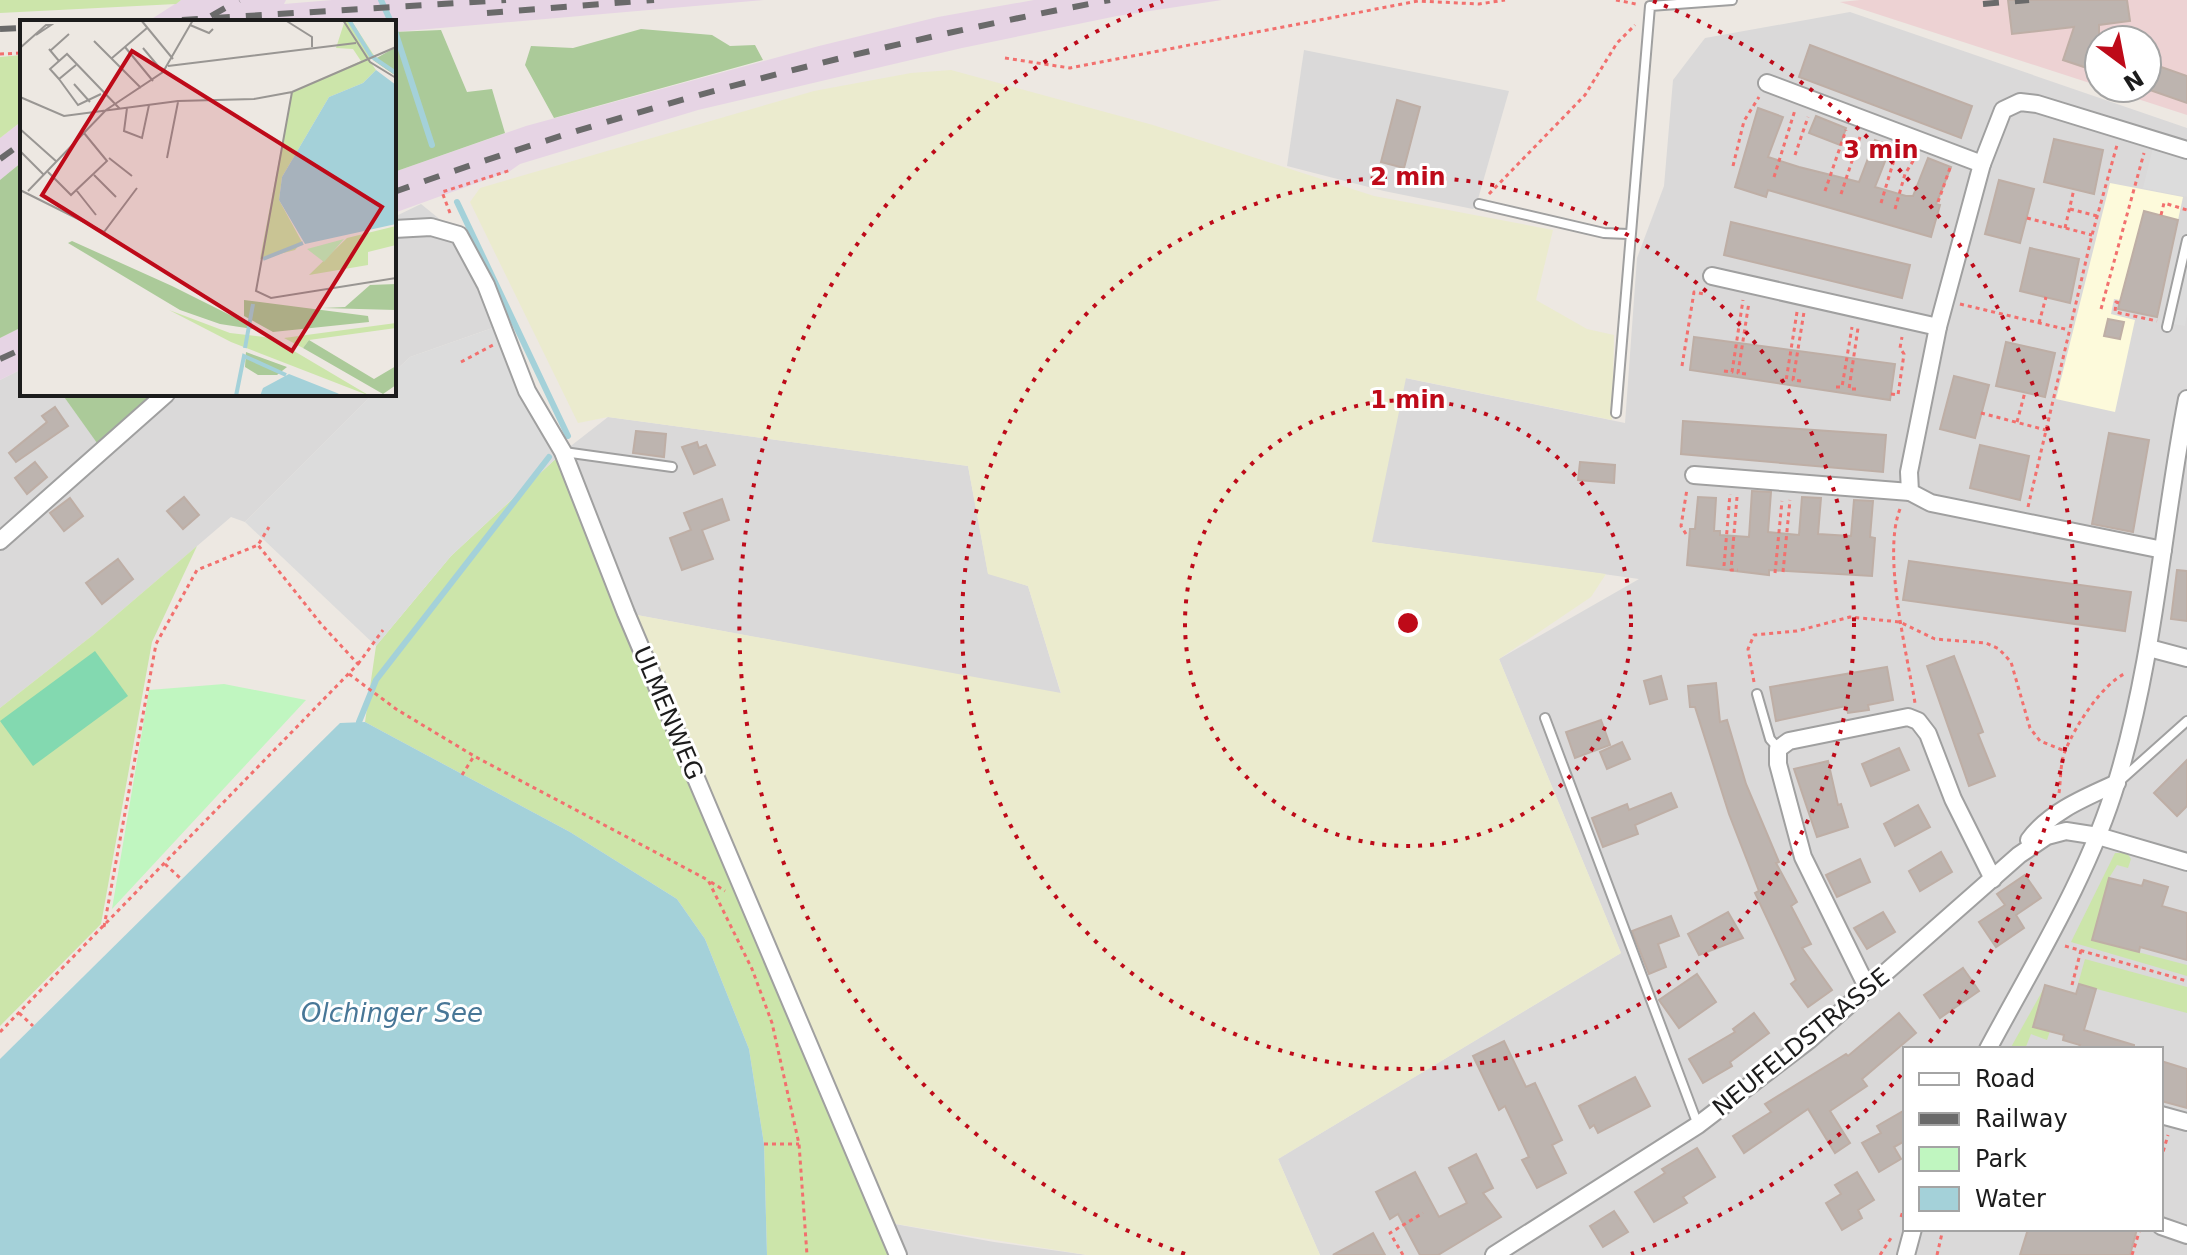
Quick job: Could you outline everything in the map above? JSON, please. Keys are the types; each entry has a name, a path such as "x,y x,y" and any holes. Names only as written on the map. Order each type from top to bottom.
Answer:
{"street":[{"path":"1767,83 1982,164"},
{"path":"1910,492 1909,472 1944,301 1982,164 2003,110 2020,102 2187,150"},
{"name":"ULMENWEG","path":"396,229 431,227 459,235 486,285 527,391 563,452 632,627 898,1255"},
{"path":"1712,276 1938,327"},
{"path":"0,541 164,396"},
{"path":"1989,1047 2098,836 2117,783 2149,648 2187,399"},
{"path":"1694,475 1910,492 1931,503 2163,550"},
{"path":"2149,648 2187,658"},
{"path":"1868,989 1803,857 1778,764 1778,749 1789,741 1908,717 1918,721 1928,734 1953,799 1993,879"},
{"path":"2019,855 2034,834 2061,812 2117,783"},
{"name":"NEUFELDSTRASSE","path":"1494,1255 1698,1125 1868,989 2019,855 2056,833 2077,832 2098,836 2187,862"},
{"path":"2163,1227 2187,1235"},
{"path":"1911,1254 1913,1231"}],"lane":[{"path":"1616,413 1628,234 1650,6 1732,0"},
{"path":"1479,204 1604,233 1628,234"},
{"path":"2168,325 2187,240"},
{"path":"563,452 672,467"},
{"path":"1757,694 1770,739 1778,749"},
{"path":"1545,718 1698,1125"},
{"path":"2117,783 2187,721"}],"path":[{"path":"1005,58 1070,68 1418,1 1479,4 1505,0"},
{"path":"1616,0 1650,6"},
{"path":"1479,204 1585,95 1617,43 1650,6"},
{"path":"0,54 20,53"},
{"path":"1733,166 1744,121 1767,83"},
{"path":"1795,155 1807,98"},
{"path":"1774,177 1807,98"},
{"path":"1825,191 1859,117"},
{"path":"1841,194 1859,117"},
{"path":"2025,522 2092,235 2121,129"},
{"path":"1881,203 1902,134"},
{"path":"2101,309 2149,138"},
{"path":"1895,209 1905,174 1911,170 1921,141"},
{"path":"1938,202 1956,155"},
{"path":"442,192 511,170"},
{"path":"2065,228 2074,189"},
{"path":"2161,215 2164,203 2187,210"},
{"path":"2070,209 2097,216"},
{"path":"2027,218 2092,235"},
{"path":"1682,366 1694,292 1704,294 1712,276"},
{"path":"1724,371 1732,372 1750,285"},
{"path":"1746,374 1738,373 1750,285"},
{"path":"2039,323 2046,297"},
{"path":"1780,380 1786,381 1803,298"},
{"path":"1801,381 1793,380 1803,298"},
{"path":"1944,301 2070,330"},
{"path":"2119,303 2116,302 2115,312 2168,325"},
{"path":"1836,387 1842,387 1858,310"},
{"path":"1856,389 1849,389 1858,310"},
{"path":"1891,394 1898,395 1904,354 1900,348 1906,318"},
{"path":"461,362 506,339"},
{"path":"2017,422 2025,392"},
{"path":"1981,413 2046,430"},
{"path":"1686,534 1681,526 1682,504 1688,480 1694,475"},
{"path":"1724,566 1735,478"},
{"path":"1735,478 1731,570 1738,570"},
{"path":"1783,572 1787,482"},
{"path":"1775,573 1787,482"},
{"path":"1910,492 1898,512 1895,564 1900,622 1918,721"},
{"path":"104,927 156,644 197,570 258,545 269,527"},
{"path":"258,545 321,624 358,664"},
{"path":"1757,694 1748,649 1754,635 1797,631 1850,617 1900,622 1935,639 1986,643 1999,649 2011,662 2018,678 2030,728 2040,741 2065,751"},
{"path":"0,1032 284,737 349,674 383,630"},
{"path":"2061,812 2058,798 2065,751 2116,678 2127,672 2145,669"},
{"path":"349,674 396,709 474,756 708,880 752,969 772,1023 799,1144 807,1255"},
{"path":"462,775 474,756"},
{"path":"165,864 181,879"},
{"path":"2046,940 2187,981"},
{"path":"2072,985 2081,950"},
{"path":"19,1013 33,1026"},
{"path":"2163,1153 2174,1119"},
{"path":"764,1144 799,1144"},
{"path":"1403,1255 1390,1233 1423,1213"},
{"path":"1937,1255 1943,1231"},
{"path":"2132,1255 2139,1231"}],"shaded area":[{"path":"181,0 286,0 284,4 332,0 764,0 396,32 396,20 150,20"},
{"path":"1034,0 1222,0 1117,16 962,48 698,110 520,164 510,171 396,212 396,171 526,126 819,46 938,17"},
{"path":"2187,0 2187,115 2153,104 2163,104 2163,24 2083,24 2083,81 1840,2"},
{"path":"1850,12 2083,92 2083,104 2117,104 2187,128 2187,1255 1320,1255 1278,1159 1621,953 1499,659 1639,579 1371,542 1405,378 1625,423 1637,258 1664,186 1673,80 1705,38"},
{"path":"1304,50 1509,91 1476,206 1473,209 1384,191 1287,166"},
{"path":"20,123 20,164 0,180 0,138"},
{"path":"2155,140 2187,150 2187,197 2143,188"},
{"path":"2110,183 2183,197 2157,317 2118,309 2120,300 2114,299 2111,314 2135,320 2115,412 2056,399"},
{"path":"421,204 459,235 501,325 410,357 396,370 396,216"},
{"path":"2187,241 2187,314 2185,326 2168,323"},
{"path":"501,325 563,452 451,556 376,646 245,522 371,396 396,396 396,370 410,357"},
{"path":"20,328 20,370 0,380 0,338"},
{"path":"20,370 20,396 63,396 97,442 154,396 371,396 245,522 231,517 93,635 0,708 0,380"},
{"path":"608,417 968,466 988,573 1028,586 1061,694 626,613 563,452"},
{"path":"884,1222 994,1242 1087,1255 898,1255"}],"green space":[{"path":"0,0 181,0 176,4 0,13"},
{"path":"641,29 712,35 730,46 755,45 763,60 554,118 525,65 531,46 573,48"},
{"path":"441,30 467,92 492,89 505,133 396,171 396,32"},
{"path":"20,55 20,123 0,138 0,57"},
{"path":"951,70 1153,125 1374,196 1553,230 1536,300 1587,329 1614,335 1612,420 1406,378 1372,542 1606,574 1591,597 1499,659 1621,953 1278,1159 1320,1255 1087,1255 884,1222 626,613 1061,693 1028,586 988,574 968,466 608,417 578,423 470,202 480,188 814,91 911,73"},
{"path":"20,164 20,328 0,338 0,180"},
{"path":"63,396 154,396 97,443"},
{"path":"563,452 898,1255 767,1255 764,1144 749,1049 705,939 677,899 570,832 365,722 376,646 451,556"},
{"path":"197,546 152,642 101,924 0,1026 0,708 93,635"},
{"path":"95,651 128,696 33,766 0,721"},
{"path":"224,684 306,700 112,909 149,690"},
{"path":"2115,853 2127,853 2131,859 2128,868 2117,865 2109,878 2092,940 2187,965 2187,976 2071,942"},
{"path":"2085,959 2187,987 2187,1013 2078,984"},
{"path":"2044,988 2034,1027 2050,1031 2047,1040 2031,1034 2026,1047 2011,1047"}],"water":[{"name":"Olchinger See","path":"365,722 570,832 677,899 705,939 749,1049 764,1144 767,1255 0,1255 0,1059 340,723"}],"building":[{"path":"2008,0 2127,0 2130,21 2083,24 2083,67 2063,60 2074,27 2012,34"},
{"path":"1810,45 1972,106 1961,138 1799,77"},
{"path":"2163,68 2187,76 2187,103 2163,95"},
{"path":"1397,100 1420,107 1404,168 1381,162"},
{"path":"1758,108 1783,117 1768,157 1799,167 1859,182 1875,140 1891,146 1875,187 1913,196 1928,158 1951,167 1936,204 1940,205 1931,237 1768,190 1766,197 1735,187"},
{"path":"1816,116 1846,128 1840,145 1809,133"},
{"path":"2054,139 2103,150 2094,194 2044,182"},
{"path":"1999,180 2034,189 2020,243 1985,234"},
{"path":"2144,211 2178,220 2157,317 2118,309"},
{"path":"1731,222 1910,265 1902,298 1724,255"},
{"path":"2030,248 2079,259 2070,303 2020,291"},
{"path":"2108,319 2124,322 2120,339 2104,336"},
{"path":"1694,337 1895,364 1890,400 1690,370"},
{"path":"2006,342 2055,353 2045,397 1996,386"},
{"path":"1954,376 1989,385 1975,438 1940,429"},
{"path":"55,407 68,426 16,462 9,453 47,422 42,416"},
{"path":"1683,421 1886,435 1883,472 1681,454"},
{"path":"636,431 666,434 664,457 633,453"},
{"path":"2109,433 2149,440 2133,532 2092,524"},
{"path":"697,442 699,448 706,445 715,465 694,474 682,447"},
{"path":"1980,445 2029,456 2020,500 1970,488"},
{"path":"35,462 47,477 27,494 15,478"},
{"path":"1580,462 1615,465 1614,483 1578,480"},
{"path":"1752,491 1771,492 1768,532 1799,535 1802,497 1821,498 1818,534 1851,536 1854,500 1873,501 1870,537 1875,538 1872,576 1769,570 1769,575 1687,565 1690,529 1695,529 1698,497 1716,498 1714,531 1720,531 1720,535 1749,537"},
{"path":"184,497 199,515 183,529 167,511"},
{"path":"70,498 83,516 64,531 50,513"},
{"path":"722,499 729,520 702,530 713,559 682,570 670,538 691,530 684,513"},
{"path":"118,559 133,579 102,604 86,583"},
{"path":"1909,561 2131,592 2125,631 1903,600"},
{"path":"2177,570 2187,571 2187,621 2171,619"},
{"path":"1954,656 1983,732 1978,734 1995,776 1969,786 1927,666"},
{"path":"1887,667 1893,700 1868,705 1869,710 1848,713 1846,706 1776,721 1770,687"},
{"path":"1661,676 1667,699 1650,704 1644,681"},
{"path":"1716,683 1720,722 1727,720 1746,784 1779,862 1776,863 1797,902 1791,906 1811,944 1802,948 1832,990 1808,1007 1791,984 1796,980 1755,893 1759,891 1729,814 1695,707 1690,707 1688,686"},
{"path":"1601,720 1610,745 1575,758 1566,732"},
{"path":"1622,742 1630,759 1607,769 1600,752"},
{"path":"1899,748 1909,770 1871,786 1862,764"},
{"path":"2187,760 2187,806 2177,816 2154,793"},
{"path":"1828,761 1838,805 1841,804 1848,827 1817,837 1794,769"},
{"path":"1671,793 1677,807 1635,825 1638,834 1603,847 1592,818 1627,804 1629,810"},
{"path":"1918,805 1930,827 1895,846 1884,824"},
{"path":"1941,852 1952,872 1920,891 1909,871"},
{"path":"1860,859 1870,882 1837,897 1826,875"},
{"path":"2025,875 2041,898 2016,915 2024,928 1996,947 1979,922 2005,905 1997,894"},
{"path":"2109,878 2142,886 2144,880 2168,887 2162,906 2187,913 2187,960 2140,947 2139,952 2092,940"},
{"path":"1728,912 1743,938 1699,955 1688,934"},
{"path":"1883,912 1895,932 1867,949 1854,928"},
{"path":"1671,916 1679,936 1658,944 1666,967 1649,974 1632,931"},
{"path":"1963,968 1979,991 1940,1018 1924,995"},
{"path":"1697,974 1716,1002 1679,1028 1659,1000"},
{"path":"2079,984 2096,989 2084,1030 2134,1047 2079,1047 2063,1040 2064,1035 2033,1027 2045,985 2076,994"},
{"path":"1754,1013 1769,1033 1730,1062 1732,1066 1703,1083 1689,1059 1735,1032 1733,1029"},
{"path":"1899,1013 1916,1033 1862,1079 1867,1086 1830,1111 1850,1143 1835,1153 1808,1109 1744,1153 1733,1136 1771,1112 1765,1104 1846,1054 1848,1056"},
{"path":"1504,1041 1526,1087 1535,1083 1562,1140 1552,1145 1566,1173 1537,1188 1522,1160 1529,1157 1505,1106 1499,1110 1473,1056"},
{"path":"2163,1062 2187,1069 2187,1108 2163,1102"},
{"path":"1635,1077 1650,1106 1598,1133 1594,1125 1590,1128 1579,1106"},
{"path":"1903,1111 1903,1142 1894,1147 1901,1159 1879,1172 1862,1143 1881,1133 1877,1126"},
{"path":"1697,1148 1715,1177 1683,1197 1687,1203 1654,1222 1635,1192 1665,1173 1662,1169"},
{"path":"1476,1154 1493,1188 1483,1193 1501,1217 1438,1255 1420,1255 1398,1214 1390,1219 1376,1192 1415,1172 1439,1217 1467,1203 1449,1168"},
{"path":"1857,1172 1874,1200 1858,1210 1862,1218 1842,1230 1826,1203 1841,1194 1835,1185"},
{"path":"1614,1211 1628,1232 1603,1247 1590,1226"},
{"path":"2027,1231 2136,1231 2130,1255 2020,1255"},
{"path":"1373,1233 1385,1255 1333,1255"}],"waterway":[{"path":"381,0 390,20"},
{"path":"396,34 432,145"},
{"path":"457,202 568,436"},
{"path":"359,722 376,680 549,457"}],"railway":[{"path":"211,16 239,0"},
{"path":"182,20 506,0"},
{"path":"487,13 654,0"},
{"path":"396,191 570,133 748,82 928,38 1110,0"},
{"path":"1983,4 2029,0"},
{"path":"0,29 20,28"},
{"path":"0,159 20,144"},
{"path":"0,359 20,350"}]}
